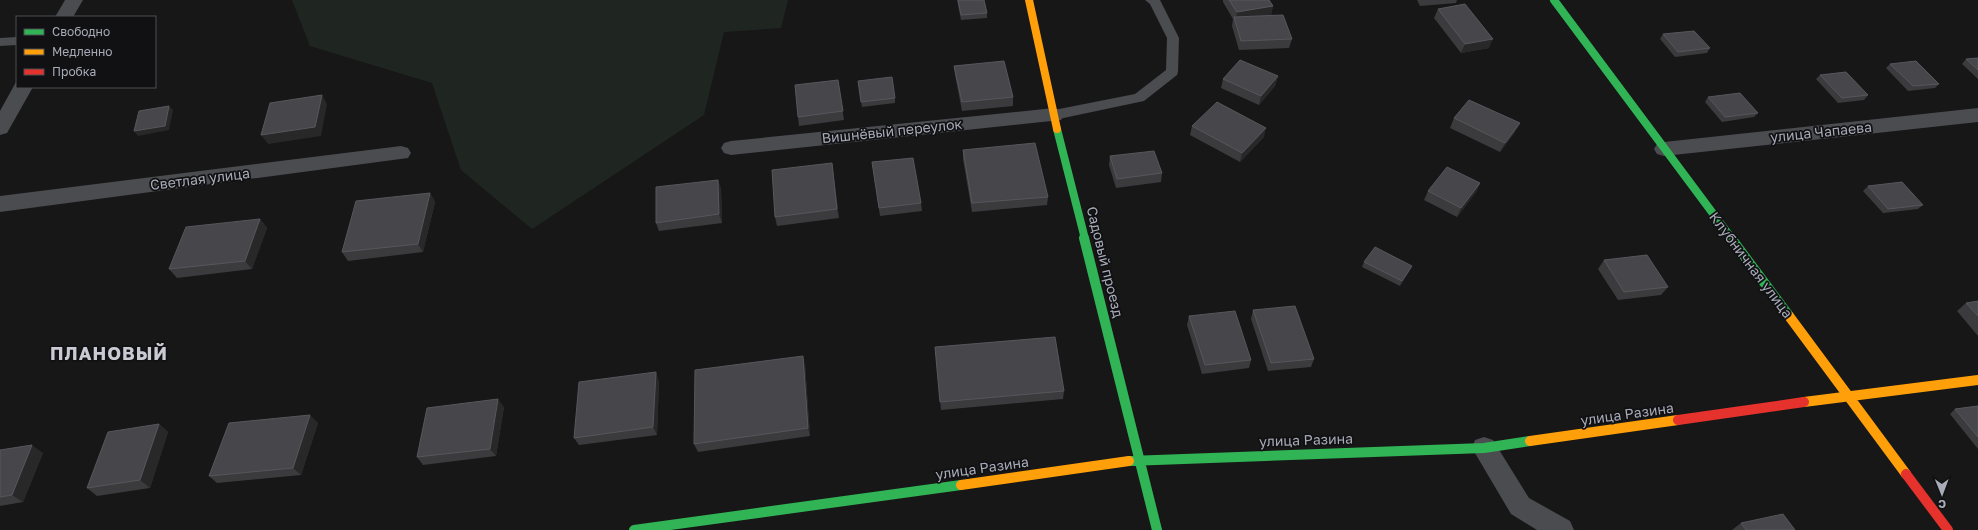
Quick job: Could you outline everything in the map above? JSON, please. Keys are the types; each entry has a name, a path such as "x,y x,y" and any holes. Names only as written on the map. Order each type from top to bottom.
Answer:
{"street":[{"path":"65,16 74,0"},
{"name":"Садовый проезд","path":"1029,0 1054,115 1157,530"},
{"name":"Клубничная улица","path":"1554,0 1948,530"},
{"path":"0,128 22,88"},
{"name":"Вишнёвый переулок","path":"731,148 1054,115"},
{"name":"улица Чапаева","path":"1664,149 1978,115"},
{"name":"Светлая улица","path":"0,204 401,153"},
{"name":"улица Разина","path":"634,530 1139,460 1484,448 1848,396 1978,380"},
{"path":"1484,448 1520,506 1561,530"}],"lane":[{"path":"1054,115 1139,98 1172,72 1173,38 1155,2 1151,0"},
{"path":"0,42 16,41"}],"shaded area":[{"path":"292,0 788,0 781,28 724,32 704,115 532,229 461,170 432,83 310,46"}],"building":[{"path":"958,0 984,0 987,13 961,15"},
{"path":"1229,0 1269,0 1273,6 1237,12"},
{"path":"1465,4 1493,39 1465,44 1438,9"},
{"path":"1283,15 1292,39 1241,41 1234,17"},
{"path":"1694,31 1710,48 1678,52 1663,34"},
{"path":"1978,58 1978,70 1966,59"},
{"path":"1240,60 1278,76 1261,96 1223,79"},
{"path":"1004,61 1013,97 962,102 954,66"},
{"path":"1916,61 1939,84 1913,86 1890,64"},
{"path":"1846,72 1868,95 1842,98 1820,75"},
{"path":"892,77 895,98 861,102 858,81"},
{"path":"838,80 843,111 798,117 795,85"},
{"path":"1740,93 1758,113 1725,117 1708,97"},
{"path":"322,95 315,127 261,135 270,103"},
{"path":"1469,100 1520,123 1505,143 1454,118"},
{"path":"1217,102 1266,128 1242,153 1192,126"},
{"path":"169,106 165,126 134,131 139,111"},
{"path":"1035,143 1048,197 972,203 963,150"},
{"path":"1154,151 1162,173 1117,179 1110,156"},
{"path":"913,158 921,203 879,208 872,162"},
{"path":"832,163 837,209 775,217 772,170"},
{"path":"1447,167 1480,183 1461,208 1428,191"},
{"path":"718,180 719,214 656,223 656,187"},
{"path":"1902,182 1923,205 1888,209 1868,186"},
{"path":"430,193 418,244 342,252 356,201"},
{"path":"260,219 245,261 169,269 186,227"},
{"path":"1375,247 1412,266 1402,281 1364,262"},
{"path":"1647,255 1668,287 1624,292 1604,260"},
{"path":"1978,301 1978,316 1966,303"},
{"path":"1295,306 1314,359 1271,363 1253,310"},
{"path":"1235,311 1251,360 1205,365 1189,316"},
{"path":"1055,337 1064,391 940,402 935,347"},
{"path":"803,356 808,428 694,444 695,370"},
{"path":"656,372 653,427 574,438 579,382"},
{"path":"498,399 490,449 417,457 427,408"},
{"path":"1978,406 1978,437 1955,409"},
{"path":"310,415 293,468 209,476 229,423"},
{"path":"159,424 140,480 87,488 108,432"},
{"path":"32,445 12,495 0,497 0,450"},
{"path":"1783,514 1795,530 1746,530 1741,523"}],"traffic: fast":[{"path":"1554,0 1789,316"},
{"path":"1057,129 1157,530"},
{"path":"1129,461 1484,448 1530,441"},
{"path":"634,530 961,485"}],"traffic: slow":[{"path":"1029,0 1057,129"},
{"path":"1789,316 1906,474"},
{"path":"1804,402 1978,380"},
{"path":"1530,441 1678,420"},
{"path":"961,485 1129,461"}],"traffic: jam":[{"path":"1678,420 1804,402"},
{"path":"1906,474 1948,530"}],"district":[{"name":"ПЛАНОВЫЙ","path":"109,354"}]}
